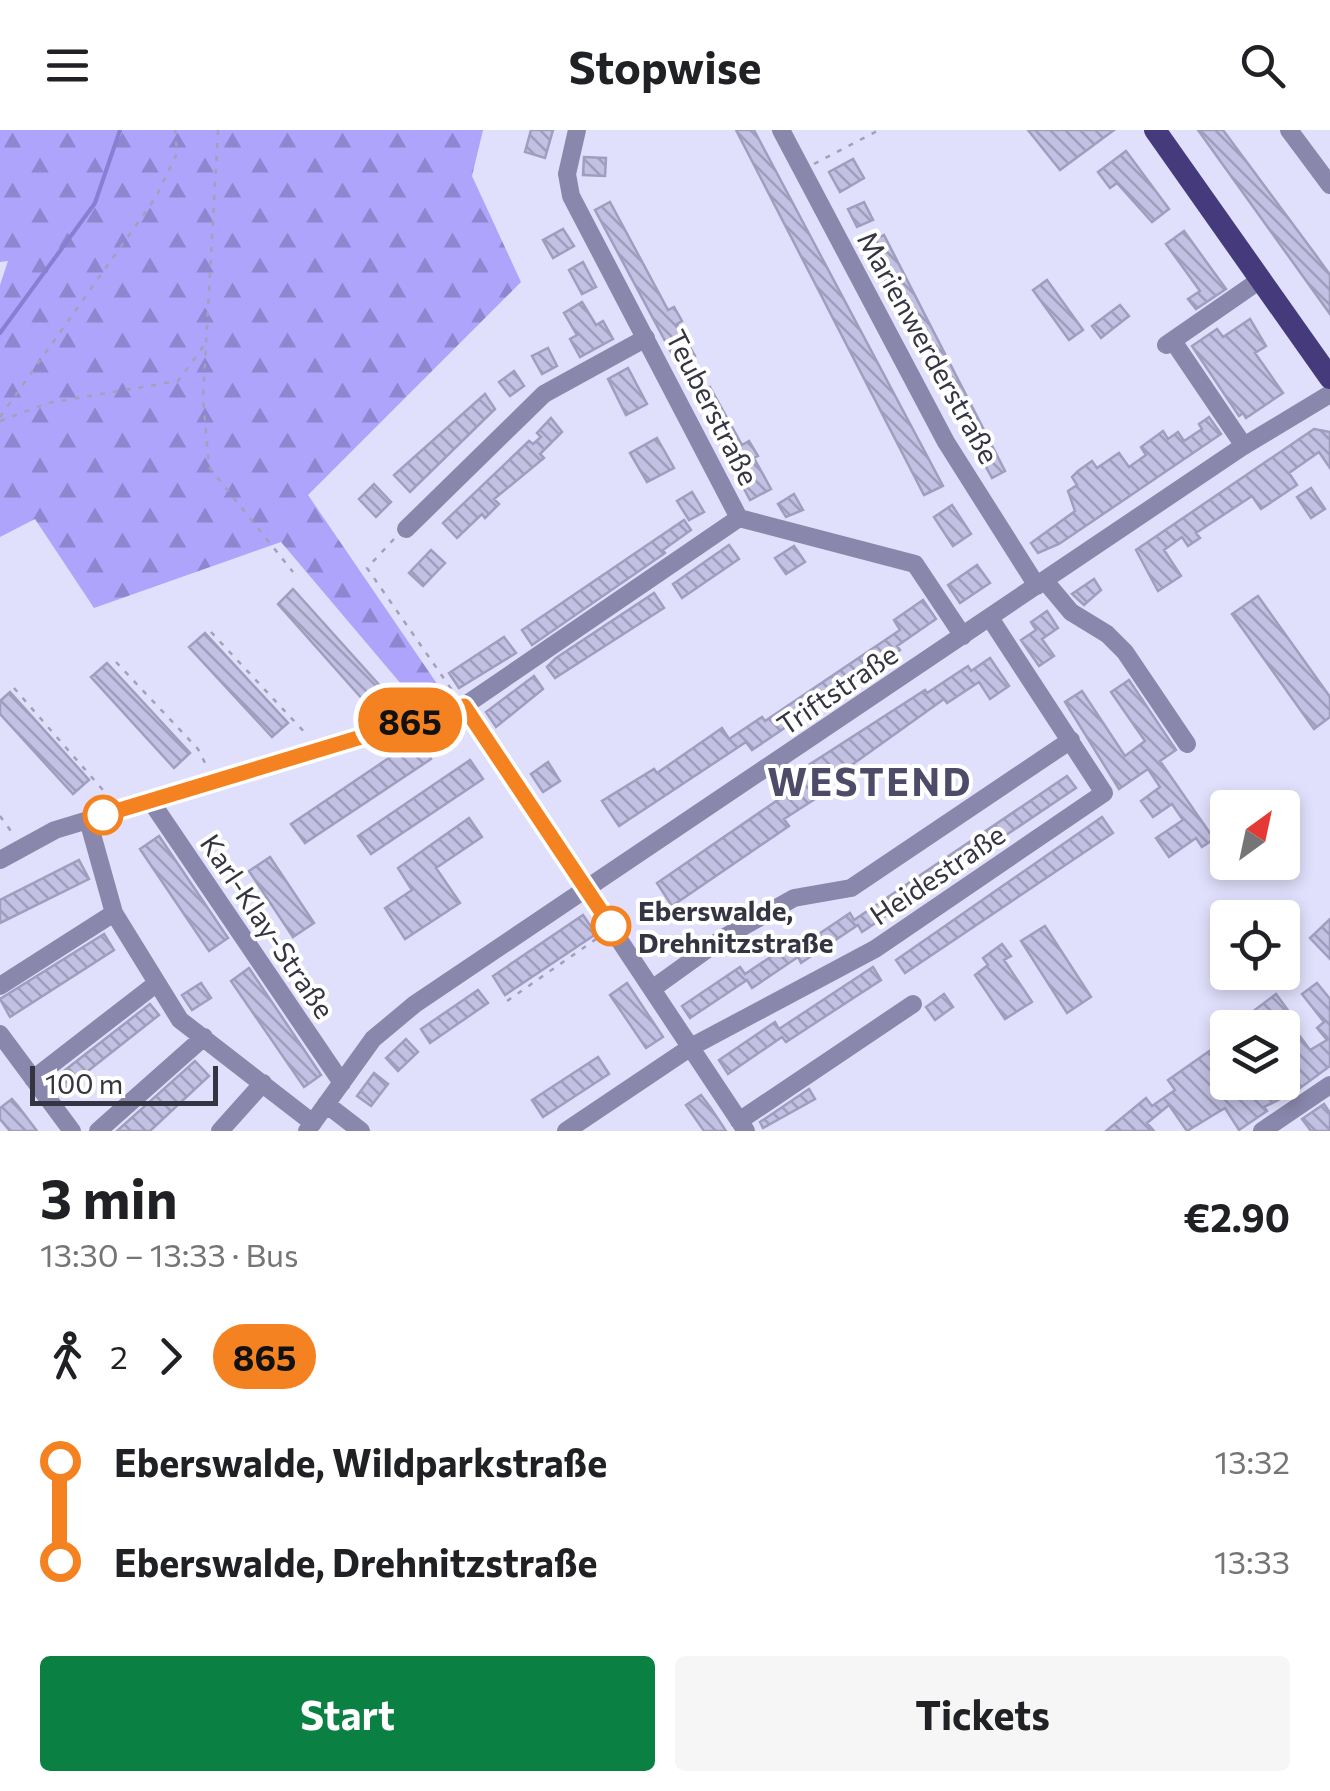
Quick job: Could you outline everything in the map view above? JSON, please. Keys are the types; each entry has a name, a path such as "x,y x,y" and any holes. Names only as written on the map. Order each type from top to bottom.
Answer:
{"main road":[{"path":"1155,130 1330,378"}],"street":[{"name":"Teuberstraße","path":"577,130 567,174 571,196 740,518 915,564 963,636"},
{"name":"Marienwerderstraße","path":"781,130 946,442 1041,584 1070,612 1107,634 1125,652 1187,744"},
{"path":"1289,130 1330,184"},
{"path":"1244,446 1169,343 1260,280"},
{"path":"406,529 544,394 646,338"},
{"name":"Triftstraße","path":"310,1127 373,1039 415,1004 1244,446 1330,394"},
{"path":"0,860 88,820 464,706 740,518"},
{"name":"Heidestraße","path":"566,1131 691,1047 874,949 1104,793 990,618"},
{"path":"464,706 743,1126 913,1004"},
{"path":"652,989 722,938 794,898 851,888 1071,740"},
{"name":"Karl-Klay-Straße","path":"150,800 342,1083"},
{"path":"88,820 114,913 180,1020 263,1082 310,1127"},
{"path":"0,986 114,913"},
{"path":"33,1079 157,983"},
{"path":"0,1034 72,1131"},
{"path":"98,1131 204,1038"},
{"path":"220,1131 263,1082"},
{"path":"1262,1131 1330,1085"},
{"path":"326,1104 362,1131"}],"path":[{"path":"0,419 156,197 176,152 175,130"},
{"path":"218,130 204,398 208,467 293,572"},
{"path":"802,170 879,130"},
{"path":"0,419 48,403 178,381 209,338"},
{"path":"406,529 367,568 464,706"},
{"path":"210,632 320,748"},
{"path":"116,662 198,749 214,782"},
{"path":"14,688 119,810"},
{"path":"0,816 22,848"},
{"path":"507,1002 613,928"}],"green space":[{"path":"0,130 483,130 472,176 521,282 308,495 442,691 418,704 281,542 94,608 35,519 0,537 0,285 8,261 0,262"}],"building":[{"path":"531,130 553,130 545,158 525,152"},
{"path":"736,130 754,130 943,486 924,495"},
{"path":"1028,130 1114,130 1060,170"},
{"path":"1198,130 1223,130 1315,254 1330,275 1330,314"},
{"path":"1126,151 1169,209 1152,222 1117,183 1110,188 1098,172"},
{"path":"584,157 606,158 605,176 583,175"},
{"path":"853,159 864,178 840,192 829,172"},
{"path":"610,202 668,310 674,307 682,321 677,324 695,356 678,365 595,210"},
{"path":"864,202 873,220 857,227 848,209"},
{"path":"563,229 574,246 553,258 543,240"},
{"path":"1184,231 1226,289 1196,309 1188,299 1200,291 1166,244"},
{"path":"884,235 1005,471 992,478 866,244"},
{"path":"583,262 596,287 582,294 569,270"},
{"path":"1047,280 1083,330 1069,340 1033,290"},
{"path":"582,302 596,325 603,321 613,339 580,357 570,339 577,335 564,313"},
{"path":"1120,305 1129,316 1101,338 1092,326"},
{"path":"1250,319 1266,346 1255,353 1283,393 1246,418 1243,413 1239,416 1192,346 1217,329 1223,337"},
{"path":"548,348 557,366 542,374 532,356"},
{"path":"628,368 647,404 626,415 608,379"},
{"path":"514,371 524,386 510,396 499,382"},
{"path":"710,387 742,445 749,441 758,456 754,458 771,489 750,500 694,395"},
{"path":"485,394 495,409 410,492 394,475"},
{"path":"1209,417 1221,434 1059,544 1038,553 1031,543 1075,511 1068,491 1077,485 1072,477 1078,471 1092,461 1097,468 1119,453 1129,467 1146,455 1141,447 1163,431 1168,439 1178,432 1184,441 1202,429 1199,424"},
{"path":"551,418 562,432 540,454 544,458 494,499 499,504 485,518 482,514 457,538 443,523 529,441 533,444 541,437 537,433"},
{"path":"1314,429 1330,432 1330,468 1319,452 1289,473 1297,485 1261,509 1252,496 1196,533 1200,538 1188,546 1182,537 1164,550 1181,576 1158,591 1136,550"},
{"path":"657,438 674,468 647,482 630,453"},
{"path":"374,484 391,502 376,517 359,499"},
{"path":"1311,488 1325,509 1311,518 1297,497"},
{"path":"692,492 704,512 689,520 677,501"},
{"path":"794,494 803,510 786,517 778,504"},
{"path":"952,505 971,534 953,546 934,517"},
{"path":"684,520 691,530 663,550 665,553 532,645 522,630"},
{"path":"729,545 739,559 682,598 673,584"},
{"path":"794,546 805,562 786,574 775,558"},
{"path":"431,550 445,563 423,586 409,573"},
{"path":"977,565 990,583 960,603 948,585"},
{"path":"1094,579 1101,590 1084,605 1072,594"},
{"path":"293,589 381,687 365,702 278,604"},
{"path":"654,593 664,608 555,678 547,667 556,658"},
{"path":"1258,596 1330,697 1330,717 1314,729 1232,614"},
{"path":"923,600 936,619 897,646 900,650 752,750 746,742 619,826 602,801 654,769 657,773 722,728 729,739 762,717 765,721 900,630 894,620"},
{"path":"1047,611 1058,628 1042,639 1054,656 1039,666 1021,640 1036,630 1031,622"},
{"path":"205,633 288,723 272,737 189,647"},
{"path":"504,637 516,653 459,688 449,673"},
{"path":"990,658 1009,686 990,699 979,682 947,703 944,699 811,794 815,799 784,819 789,826 672,906 657,883 782,797 776,786 925,690 927,693 968,666 971,671"},
{"path":"107,663 190,753 174,768 91,677"},
{"path":"534,676 543,689 496,727 486,712"},
{"path":"1129,680 1176,750 1160,761 1210,833 1210,842 1202,847 1196,838 1169,857 1156,838 1183,820 1172,804 1153,817 1141,801 1160,787 1148,769 1119,789 1065,702 1082,691 1125,756 1145,741 1111,692"},
{"path":"10,692 89,780 73,794 0,714 0,701"},
{"path":"417,739 431,759 305,843 291,824"},
{"path":"470,760 483,779 371,854 358,836"},
{"path":"548,762 560,781 543,792 531,774"},
{"path":"1067,776 1076,788 862,932 858,925 801,963 798,957 752,988 747,980 690,1018 682,1006 740,967 745,974 790,944 795,950 850,913 854,920"},
{"path":"1102,817 1113,833 905,973 896,960"},
{"path":"469,818 482,837 436,868 460,903 405,939 385,908 412,890 398,868"},
{"path":"159,836 228,938 209,951 140,849"},
{"path":"270,857 314,923 293,937 249,871"},
{"path":"79,860 89,879 0,923 0,900"},
{"path":"583,915 596,934 505,995 493,976"},
{"path":"1330,919 1330,959 1310,938"},
{"path":"1045,926 1091,997 1067,1013 1021,941"},
{"path":"104,934 114,950 10,1017 0,999"},
{"path":"1002,944 1011,956 1004,960 1032,1002 1005,1019 975,975 988,965 983,958"},
{"path":"873,967 881,980 786,1042 782,1037 728,1074 719,1060 775,1022 779,1029"},
{"path":"249,968 321,1075 304,1087 231,981"},
{"path":"201,983 211,998 192,1010 182,995"},
{"path":"627,983 663,1037 646,1048 610,995"},
{"path":"1317,983 1330,999 1330,1066 1300,1088 1300,1036 1310,1050 1327,1040 1317,1028 1324,1022 1302,994"},
{"path":"478,990 488,1003 430,1043 421,1029"},
{"path":"944,994 953,1007 935,1020 926,1007"},
{"path":"1276,994 1288,1010 1255,1010"},
{"path":"150,1004 159,1015 60,1093 51,1081"},
{"path":"406,1039 418,1052 398,1071 386,1058"},
{"path":"1210,1051 1210,1100 1278,1100 1239,1130 1225,1108 1187,1131 1169,1105 1147,1123 1154,1131 1106,1131 1146,1098 1152,1106 1175,1090 1168,1080"},
{"path":"598,1057 609,1074 543,1117 532,1100"},
{"path":"195,1061 209,1076 150,1131 117,1131"},
{"path":"374,1073 388,1084 371,1106 357,1096"},
{"path":"809,1089 815,1099 763,1128 760,1122"},
{"path":"701,1095 726,1131 704,1131 686,1105"},
{"path":"12,1099 37,1131 10,1131 0,1119 0,1108"},
{"path":"1324,1104 1330,1113 1330,1131 1311,1131 1302,1119"}],"waterway":[{"path":"0,333 95,203 120,130"}],"bus line":[{"name":"865","path":"103,815 464,706 611,926"}],"place":[{"name":"Eberswalde, Drehnitzstraße","path":"611,926"}],"district":[{"name":"WESTEND","path":"870,780"}]}
